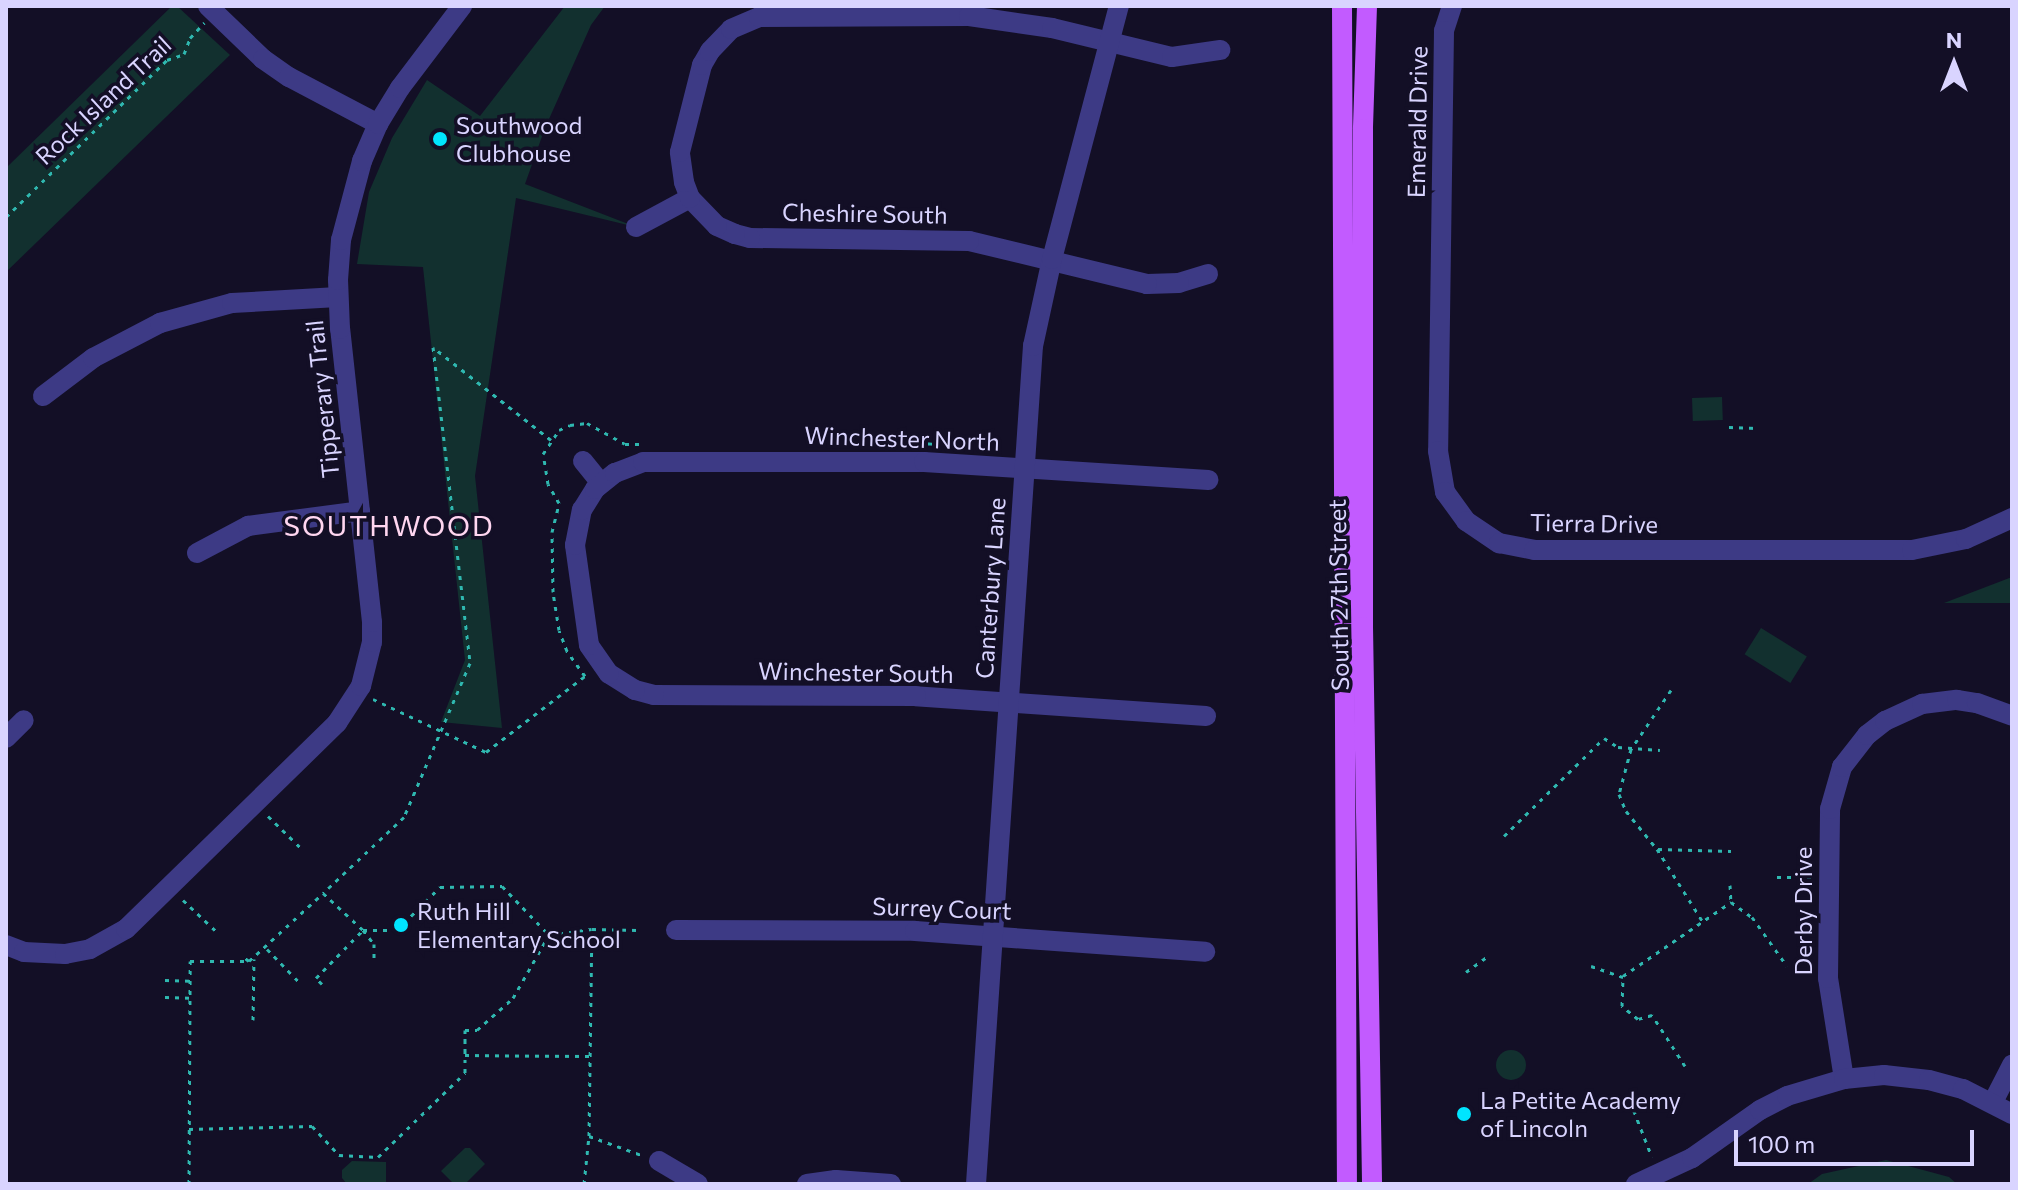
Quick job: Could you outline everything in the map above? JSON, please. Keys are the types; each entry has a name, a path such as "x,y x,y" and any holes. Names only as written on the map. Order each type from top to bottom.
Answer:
{"main road":[{"name":"South 27th Street","path":"1342,6 1347,1184"},
{"name":"South 27th Street","path":"1367,6 1363,173 1363,627 1372,1184"}],"street":[{"name":"Tipperary Trail","path":"6,945 24,952 65,954 109,941 126,929 337,723 361,686 372,642 338,297 341,240 349,200 378,124 400,88 462,6"},
{"name":"Canterbury Lane","path":"976,1184 1033,346 1052,259 1119,6"},
{"name":"Emerald Drive","path":"1440,240 1444,31 1452,6"},
{"path":"211,9 263,59 289,77 378,124"},
{"path":"636,227 690,198 684,182 680,152 690,106 710,51 731,29 759,17 969,16 1029,23 1172,57 1220,50"},
{"name":"Cheshire South","path":"690,198 717,226 750,238 969,241 1147,284 1179,283 1208,274"},
{"name":"Tierra Drive","path":"1440,240 1440,475 1453,506 1478,531 1499,543 1534,550 1912,550 1966,539 2012,518"},
{"path":"43,396 93,358 160,323 232,303 338,297"},
{"path":"583,461 601,483"},
{"name":"Winchester North","path":"601,483 628,466 656,461 924,462 1208,480"},
{"name":"Winchester South","path":"601,483 582,510 576,530 585,631 598,661 609,674 635,690 654,695 916,696 1206,716"},
{"path":"197,553 248,526 360,511"},
{"name":"Derby Drive","path":"1844,1079 1828,978 1829,840 1834,786 1856,747 1885,721 1922,704 1957,700 1977,703 2012,716"},
{"path":"6,738 24,720"},
{"name":"Surrey Court","path":"676,930 993,935 1205,952"},
{"path":"1993,1102 2012,1065"},
{"path":"1636,1184 1692,1158 1760,1110 1787,1096 1844,1079 1884,1075 1929,1080 1993,1102 2012,1114"},
{"path":"659,1161 698,1184"},
{"path":"807,1184 836,1180 891,1184"}],"path":[{"name":"Rock Island Trail","path":"6,217 167,60 184,54 190,38 211,9"},
{"path":"189,1184 190,961 249,960 267,949 404,817 470,663 433,347 551,440"},
{"path":"371,698 486,752 585,676 567,651 553,592 552,532 559,503 548,484 543,454 551,440 570,425 587,423 625,444 641,444"},
{"path":"1729,427 1757,428"},
{"path":"843,442 962,445"},
{"path":"1671,690 1631,749 1619,794 1626,811 1657,849 1703,922"},
{"path":"1504,836 1604,738 1618,747 1660,750"},
{"path":"268,816 303,850"},
{"path":"1657,849 1731,851"},
{"path":"329,877 335,882"},
{"path":"1777,877 1818,877"},
{"path":"1730,885 1731,902 1760,926 1787,966"},
{"path":"322,984 316,978 363,930 397,930 440,887 502,886 549,935"},
{"path":"323,893 374,944 374,959"},
{"path":"183,900 218,933"},
{"path":"1623,977 1731,902"},
{"path":"549,935 592,929 637,930"},
{"path":"584,1184 589,1136 592,929"},
{"path":"189,1129 312,1126 339,1155 378,1157 465,1073 465,1030 477,1030 513,998 549,935"},
{"path":"267,949 298,981"},
{"path":"1466,972 1487,957"},
{"path":"249,960 253,1020"},
{"path":"1591,966 1623,977"},
{"path":"1623,977 1622,1006 1638,1019 1652,1015 1685,1066"},
{"path":"165,980 190,981"},
{"path":"165,997 190,998"},
{"path":"465,1055 590,1056"},
{"path":"1630,1101 1652,1157"},
{"path":"589,1136 659,1161"}],"green space":[{"path":"172,6 177,6 230,55 6,272 6,168"},
{"path":"565,6 605,6 591,25 545,128 525,184 636,227 516,198 475,476 502,728 441,722 465,660 423,267 357,264 369,192 392,138 427,80 480,116"},
{"path":"1722,397 1723,420 1693,421 1692,398"},
{"path":"2012,577 2012,603 1944,603"},
{"path":"1761,628 1807,657 1790,683 1745,654"},
{"path":"1511,1050 1517,1051 1525,1059 1525,1071 1517,1079 1511,1080 1505,1079 1497,1071 1496,1065 1497,1059 1505,1051"},
{"path":"465,1148 470,1148 485,1164 465,1184 454,1184 441,1171"},
{"path":"1886,1160 1949,1177 1957,1184 1808,1184 1822,1174"},
{"path":"352,1161 386,1162 386,1184 347,1184 342,1178 342,1170"}],"place":[{"name":"Southwood Clubhouse","path":"440,139"},
{"name":"Ruth Hill Elementary School","path":"401,925"},
{"name":"La Petite Academy of Lincoln","path":"1464,1114"}],"district":[{"name":"SOUTHWOOD","path":"389,525"}]}
